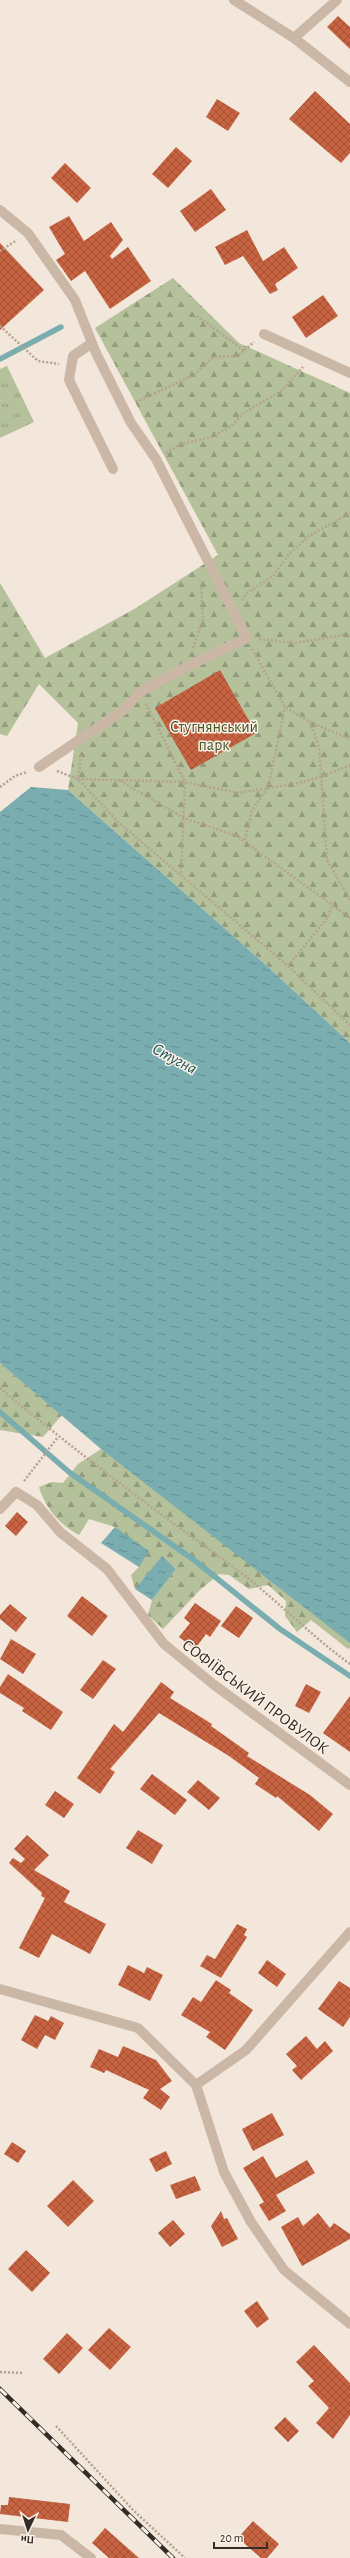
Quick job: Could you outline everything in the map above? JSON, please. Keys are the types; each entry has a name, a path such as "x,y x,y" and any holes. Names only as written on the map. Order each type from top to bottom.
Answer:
{"street":[{"path":"234,0 294,38 350,82"},
{"path":"294,38 337,0"},
{"path":"0,210 28,233 75,300 92,343 123,407 156,459 247,638 186,667 140,692 125,709 39,767"},
{"path":"264,334 350,373"},
{"path":"92,343 73,356 69,380 113,469"},
{"path":"0,1509 16,1492"},
{"name":"СОФІЇВСЬКИЙ ПРОВУЛОК","path":"16,1492 37,1505 60,1532 107,1569 164,1644 226,1694 350,1785"},
{"path":"196,2085 246,2050 350,1932"},
{"path":"0,1989 138,2028 196,2085 224,2172 250,2222 284,2270 350,2324"},
{"path":"0,2529 61,2535 91,2558"}],"path":[{"path":"0,251 28,233"},
{"path":"196,316 245,351"},
{"path":"0,326 38,361 72,366"},
{"path":"123,407 194,375 213,357 238,356 264,334"},
{"path":"156,459 181,444 211,437 232,426 242,414 281,391 313,356"},
{"path":"234,615 246,594 274,575 289,554 309,536 350,513"},
{"path":"186,667 203,620 201,575"},
{"path":"247,638 295,643 350,634"},
{"path":"247,638 285,707 310,722 350,739"},
{"path":"140,692 185,782 181,874"},
{"path":"244,840 252,810 268,788 285,707"},
{"path":"310,722 319,747 327,860 350,900"},
{"path":"0,787 15,776 39,767 54,770 78,779 185,782 238,793 321,777 350,764"},
{"path":"78,779 118,822 288,966 350,1025"},
{"path":"119,780 184,818 244,840 350,918"},
{"path":"288,966 328,917 332,905"},
{"path":"0,1388 58,1437 174,1523 200,1546 236,1570 317,1640 350,1664"},
{"path":"16,1492 58,1437"},
{"path":"0,2372 23,2373"},
{"path":"56,2426 134,2511 185,2558"}],"green space":[{"name":"Стугнянський парк","path":"173,278 239,343 350,393 350,1043 267,966 68,790 78,723 39,684 7,736 0,734 0,583 45,658 136,608 218,555 95,328"},
{"path":"7,366 34,422 0,438 0,369"},
{"path":"0,1363 62,1415 43,1437 0,1430"},
{"path":"101,1449 202,1501 350,1617 350,1648 348,1649 311,1620 297,1632 285,1616 286,1601 268,1585 249,1589 229,1575 219,1574 200,1590 163,1629 148,1615 152,1600 176,1569 162,1557 135,1589 131,1575 139,1567 115,1527 89,1519 79,1535 60,1521 49,1509 39,1487 52,1482 63,1483 78,1464"}],"water":[{"name":"Стугна","path":"31,787 68,790 267,966 350,1043 350,1643 101,1449 0,1363 0,812"},
{"path":"115,1527 149,1551 139,1567 101,1543"},
{"path":"162,1556 176,1569 152,1600 135,1589"}],"building":[{"path":"338,16 350,27 350,49 327,27"},
{"path":"315,91 350,124 350,153 341,163 289,119"},
{"path":"217,99 240,113 228,131 206,117"},
{"path":"176,147 192,161 168,188 152,174"},
{"path":"65,163 91,188 77,203 51,178"},
{"path":"211,189 226,210 195,232 180,211"},
{"path":"69,216 84,241 111,222 123,240 110,256 112,259 128,247 151,281 110,309 85,271 71,281 56,260 65,254 49,227"},
{"path":"247,230 263,261 284,247 298,268 275,284 278,290 270,294 243,256 225,265 215,247"},
{"path":"0,243 44,290 0,330"},
{"path":"323,295 338,316 306,338 292,317"},
{"path":"220,670 256,733 191,770 155,708"},
{"path":"17,1512 28,1522 16,1536 5,1526"},
{"path":"82,1596 108,1616 92,1636 67,1616"},
{"path":"195,1603 221,1621 210,1637 206,1634 195,1649 179,1637 190,1623 184,1618"},
{"path":"10,1604 27,1618 16,1632 0,1619 0,1615"},
{"path":"236,1606 253,1618 239,1638 221,1626"},
{"path":"11,1639 36,1654 23,1674 0,1659"},
{"path":"103,1660 116,1669 93,1699 80,1690"},
{"path":"8,1674 63,1712 51,1730 22,1711 24,1708 0,1693 0,1687"},
{"path":"161,1682 174,1692 170,1698 212,1724 211,1726 249,1753 247,1756 310,1795 333,1814 319,1831 277,1796 276,1798 255,1784 259,1778 229,1756 159,1713 110,1769 115,1772 100,1794 77,1778 114,1724 123,1732"},
{"path":"306,1684 321,1692 309,1713 295,1706"},
{"path":"350,1696 350,1752 323,1733"},
{"path":"152,1774 187,1800 175,1815 140,1789"},
{"path":"198,1780 220,1798 209,1810 187,1792"},
{"path":"55,1791 74,1804 64,1818 45,1805"},
{"path":"138,1830 163,1845 152,1864 126,1848"},
{"path":"27,1835 49,1855 34,1870 70,1891 64,1902 106,1924 90,1954 52,1934 39,1958 19,1948 45,1898 41,1896 42,1893 9,1863 13,1858 21,1863 25,1859 14,1849"},
{"path":"237,1924 247,1929 244,1935 247,1937 221,1978 200,1966 207,1955 215,1959"},
{"path":"267,1960 286,1974 277,1987 258,1973"},
{"path":"128,1965 144,1973 147,1967 163,1975 150,2001 118,1985"},
{"path":"216,1980 231,1990 229,1993 253,2010 225,2050 206,2037 210,2032 181,2015 193,1997 201,2002"},
{"path":"339,1981 350,1988 350,2017 343,2027 318,2009"},
{"path":"35,2015 48,2021 51,2016 64,2023 55,2040 45,2035 37,2049 21,2040"},
{"path":"306,2036 317,2049 325,2041 333,2051 301,2080 292,2070 297,2066 286,2054"},
{"path":"123,2046 156,2060 172,2081 160,2089 170,2097 161,2110 143,2098 149,2090 106,2070 104,2073 90,2067 99,2049 118,2057"},
{"path":"272,2113 284,2135 253,2151 242,2129"},
{"path":"12,2142 26,2151 18,2163 4,2154"},
{"path":"166,2151 172,2164 156,2172 149,2159"},
{"path":"263,2156 276,2178 307,2160 315,2173 276,2195 286,2211 269,2221 259,2205 264,2202 243,2168"},
{"path":"195,2176 201,2190 176,2199 170,2185"},
{"path":"73,2180 94,2201 68,2227 47,2206"},
{"path":"221,2211 224,2219 227,2218 238,2239 222,2247 211,2226"},
{"path":"318,2213 330,2228 334,2223 350,2234 350,2239 302,2266 281,2227 298,2217 303,2226"},
{"path":"173,2220 185,2234 170,2247 158,2233"},
{"path":"26,2250 50,2273 32,2292 8,2269"},
{"path":"257,2301 269,2319 257,2328 244,2311"},
{"path":"109,2328 131,2347 110,2370 88,2350"},
{"path":"67,2333 83,2348 59,2374 43,2359"},
{"path":"314,2345 350,2383 350,2415 333,2439 316,2423 329,2408 308,2386 314,2381 296,2362"},
{"path":"285,2417 299,2431 288,2442 274,2428"},
{"path":"9,2497 70,2504 68,2522 0,2514 1,2505 8,2505"},
{"path":"253,2521 279,2544 267,2558 261,2558 238,2538"},
{"path":"105,2528 139,2558 109,2558 92,2543"}],"waterway":[{"path":"0,359 61,327"},
{"path":"0,1412 69,1472 194,1560 280,1629 350,1676"}],"railway":[{"path":"0,2389 173,2558"}]}
